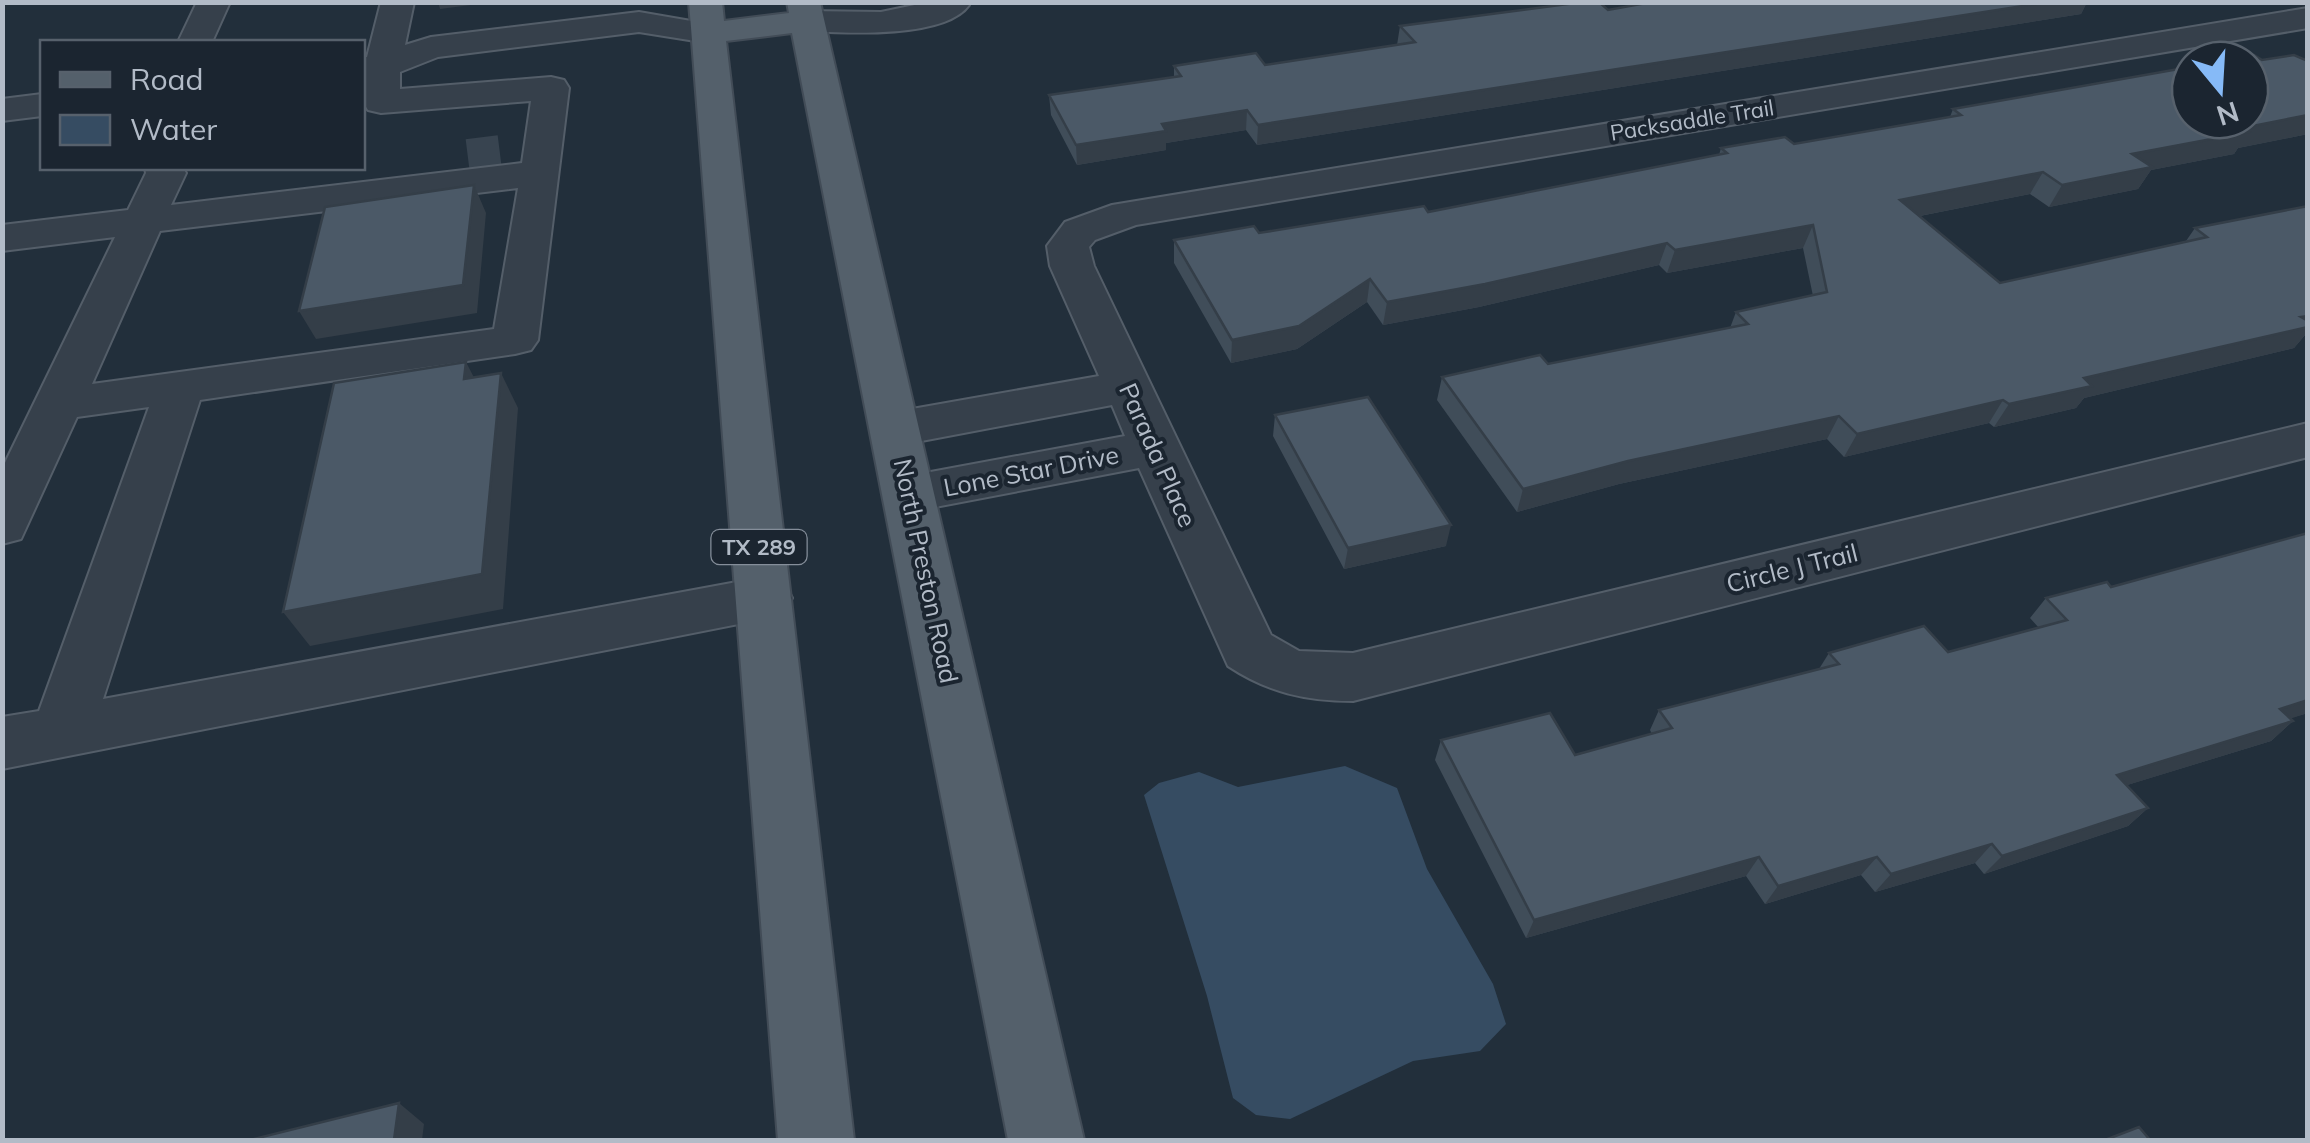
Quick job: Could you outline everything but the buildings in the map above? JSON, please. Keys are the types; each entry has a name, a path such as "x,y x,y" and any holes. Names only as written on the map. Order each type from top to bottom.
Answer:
{"main road":[{"path":"707,18 805,12"},
{"name":"North Preston Road","path":"805,12 1046,1140"},
{"name":"TX 289","path":"707,18 816,1140"}],"street":[{"path":"196,40 214,2"},
{"path":"372,85 394,16 513,16 533,12 548,2"},
{"path":"805,12 908,2"},
{"path":"2172,2 2275,58"},
{"path":"805,12 866,24 931,15 947,3"},
{"path":"372,85 428,73 650,47 707,18"},
{"name":"Packsaddle Trail","path":"1080,230 1127,214 2308,18"},
{"path":"372,85 437,98 452,132 543,148"},
{"path":"2,110 40,105"},
{"path":"365,169 543,148"},
{"path":"365,170 543,148"},
{"path":"58,404 515,340 543,148"},
{"path":"2,524 165,170"},
{"path":"2,238 144,220 246,184 355,170"},
{"path":"246,184 362,170"},
{"name":"Parada Place","path":"1080,230 1068,246 1072,266 1249,650 1275,668"},
{"path":"895,429 1128,386"},
{"path":"62,732 180,388"},
{"name":"Circle J Trail","path":"1275,668 1304,678 1353,677 2308,440"},
{"name":"Lone Star Drive","path":"909,494 1154,448"},
{"path":"2,743 764,598"}],"water":[{"path":"1345,766 1397,788 1427,869 1493,984 1506,1024 1480,1051 1413,1061 1290,1119 1256,1115 1233,1098 1207,996 1144,795 1159,783 1199,772 1238,787"}],"tunnel":[{"path":"468,158 500,154"}]}
